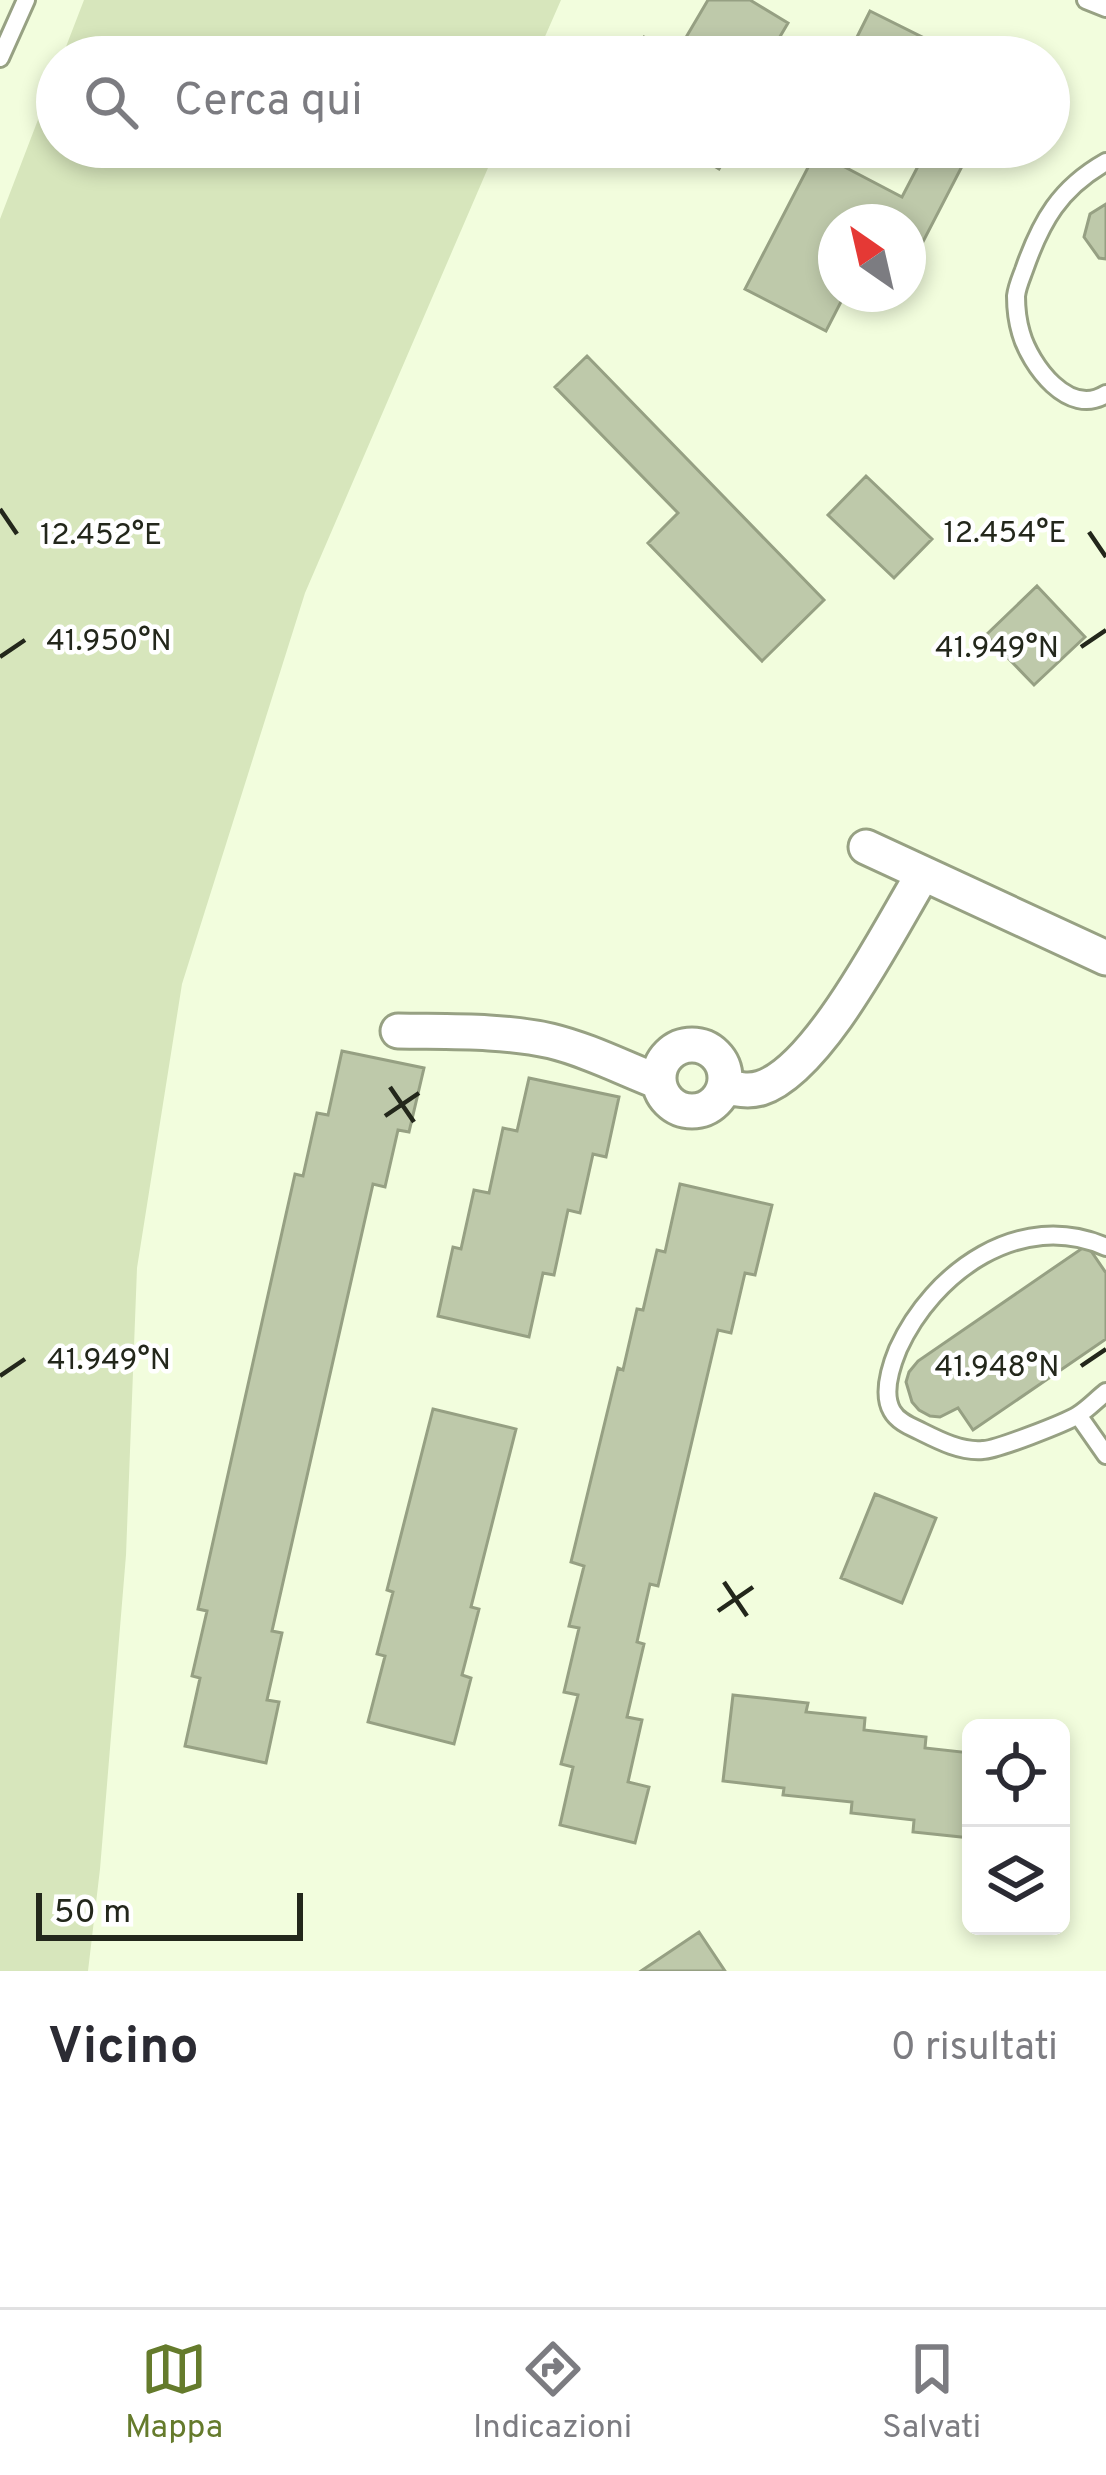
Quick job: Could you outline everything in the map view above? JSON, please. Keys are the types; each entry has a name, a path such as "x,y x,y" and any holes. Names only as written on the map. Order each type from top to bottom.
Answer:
{"street":[{"path":"866,847 1106,958"},
{"path":"724,1086 764,1087 802,1060 839,1013 923,874"},
{"path":"398,1030 547,1040 659,1082"},
{"path":"688,1045 709,1048 725,1075 724,1086 711,1105 679,1109 662,1094 661,1064 669,1053 688,1045"}],"lane":[{"path":"0,58 26,0"},
{"path":"1086,0 1106,8"},
{"path":"1106,163 1079,178 1055,205 1034,240 1016,293 1021,335 1053,386 1070,398 1097,400 1106,394"},
{"path":"1106,1247 1071,1236 1022,1240 989,1250 929,1297 910,1324 888,1385 892,1411 905,1424 962,1448 982,1451 1078,1415 1106,1392"},
{"path":"1078,1415 1106,1455"}],"green space":[{"path":"84,0 561,0 545,36 70,36"},
{"path":"36,125 36,168 488,168 305,593 182,984 137,1268 126,1555 88,1971 0,1971 0,219"}],"building":[{"path":"708,0 750,0 788,23 780,36 687,36"},
{"path":"870,11 920,36 858,36"},
{"path":"808,168 847,168 902,197 917,168 961,168 926,236 926,204 818,204 818,312 836,312 826,331 745,289"},
{"path":"1106,204 1106,259 1099,258 1084,237 1090,214"},
{"path":"587,356 824,600 762,661 648,543 678,513 555,387"},
{"path":"866,476 932,539 894,578 828,515"},
{"path":"1037,586 1085,637 1034,685 986,635"},
{"path":"342,1051 424,1068 409,1132 398,1130 385,1187 373,1184 272,1631 282,1633 267,1700 279,1702 266,1763 185,1746 200,1678 192,1676 207,1611 198,1609 295,1174 303,1176 317,1113 328,1115"},
{"path":"529,1078 619,1097 606,1157 593,1154 580,1213 568,1210 554,1275 543,1273 529,1337 438,1316 453,1247 461,1249 474,1190 489,1193 503,1128 517,1131"},
{"path":"680,1184 772,1205 755,1275 745,1273 731,1333 718,1330 658,1586 650,1584 637,1642 644,1644 627,1717 642,1720 628,1782 649,1787 635,1843 560,1825 573,1767 561,1764 578,1695 564,1692 579,1628 569,1626 584,1566 571,1562 618,1368 623,1370 637,1309 643,1310 657,1250 665,1252"},
{"path":"1087,1245 1106,1273 1106,1339 973,1430 958,1408 940,1417 919,1410 906,1382 918,1361"},
{"path":"433,1409 516,1429 471,1607 479,1609 462,1675 471,1678 454,1744 368,1722 385,1656 377,1654 393,1592 387,1590"},
{"path":"875,1494 936,1518 902,1603 841,1578"},
{"path":"733,1695 808,1703 806,1712 865,1718 864,1730 926,1737 925,1748 962,1752 962,1837 913,1832 914,1820 851,1813 852,1802 783,1795 784,1788 723,1781"},
{"path":"699,1932 725,1971 641,1971"}]}
